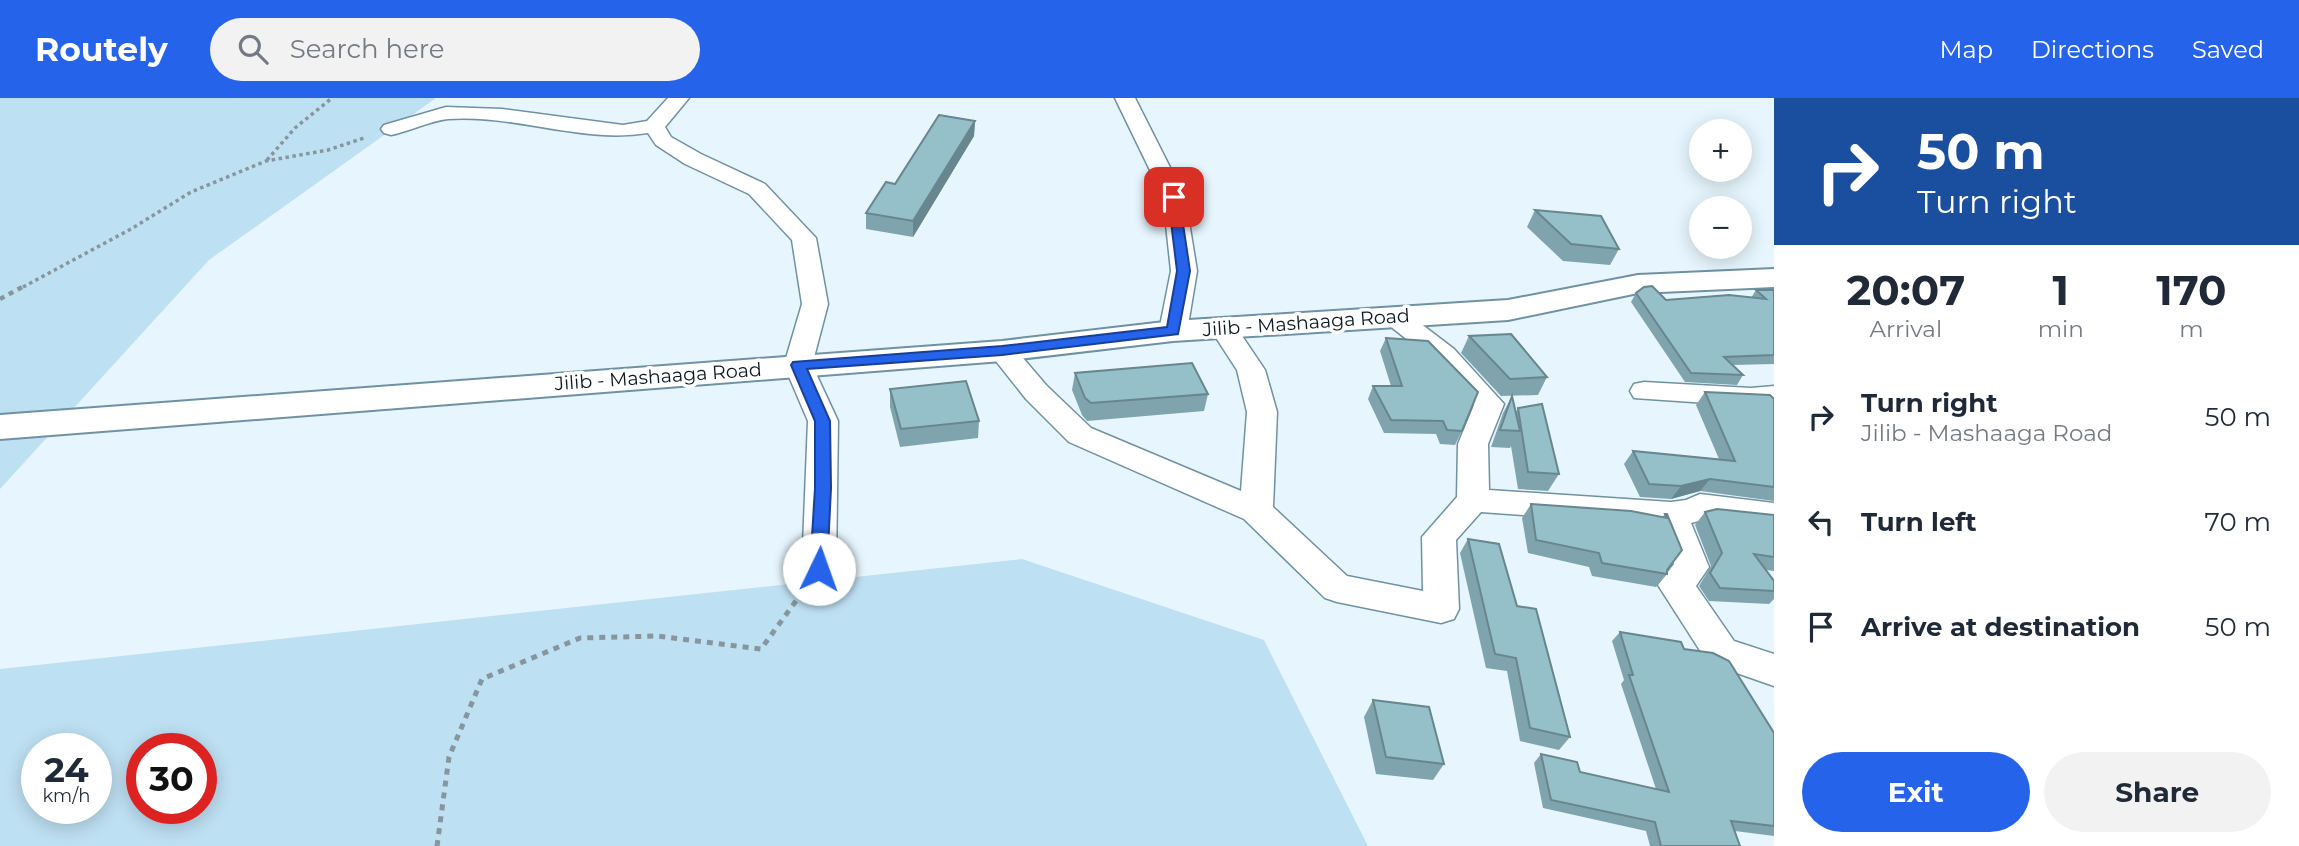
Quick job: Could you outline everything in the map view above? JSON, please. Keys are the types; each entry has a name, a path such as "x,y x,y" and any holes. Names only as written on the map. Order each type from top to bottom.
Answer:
{"main road":[{"name":"Jilib - Mashaaga Road","path":"0,427 1002,351 1222,327 1508,310 1638,284 1774,278"}],"street":[{"path":"391,129 446,113 502,115 623,131 654,126 679,98"},
{"path":"1125,98 1174,197 1184,271 1173,331"},
{"path":"654,126 663,141 692,159 757,189 804,238 815,304 798,365 823,421 819,569"},
{"path":"1002,351 1037,392 1080,435 1256,511 1337,588 1441,609 1439,537 1473,500 1473,444 1489,404 1444,355 1394,316"},
{"path":"1222,327 1251,370 1262,412 1256,511"},
{"path":"1644,391 1751,397 1774,395"},
{"path":"1473,500 1671,514 1695,511 1700,506 1774,514"},
{"path":"1671,514 1692,567 1676,585 1721,652 1774,670"}],"path":[{"path":"266,161 295,128 332,98"},
{"path":"0,299 131,229 191,192 266,161 328,150 391,129"},
{"path":"436,846 449,757 482,679 580,638 658,636 761,649 819,569"}],"shaded area":[{"path":"0,98 436,98 209,260 0,489"},
{"path":"1022,559 1264,640 1368,846 0,846 0,669"}],"building":[{"path":"939,115 975,121 913,221 866,213 886,182 895,184"},
{"path":"1535,210 1601,216 1619,249 1571,244"},
{"path":"1652,286 1666,300 1729,295 1766,299 1756,290 1774,290 1774,355 1724,357 1743,375 1691,373 1636,293 1644,287"},
{"path":"1511,334 1547,377 1510,379 1469,336"},
{"path":"1386,338 1428,341 1478,392 1462,431 1447,430 1443,421 1391,420 1373,386 1402,386"},
{"path":"1192,363 1208,394 1091,403 1085,398 1075,373"},
{"path":"966,381 979,421 901,429 890,389"},
{"path":"1705,392 1770,395 1774,399 1774,487 1710,479 1681,486 1649,484 1633,451 1735,461"},
{"path":"1512,396 1520,431 1500,430"},
{"path":"1542,404 1559,474 1528,472 1518,408"},
{"path":"1531,504 1631,511 1667,518 1667,514 1682,550 1667,570 1667,574 1602,563 1599,553 1536,540"},
{"path":"1717,509 1774,515 1774,557 1754,554 1774,581 1774,591 1720,588 1710,573 1722,553 1705,512"},
{"path":"1468,539 1499,544 1517,606 1536,609 1570,737 1530,728 1516,658 1495,654"},
{"path":"1620,632 1681,642 1684,649 1713,653 1729,661 1774,733 1774,826 1731,821 1740,846 1661,846 1655,822 1551,800 1541,754 1577,762 1580,772 1669,792 1629,675 1633,675"},
{"path":"1373,700 1429,707 1444,764 1386,757"}],"route":[{"path":"819,569 823,421 798,365 1002,351 1173,331 1184,271 1174,197"}]}
